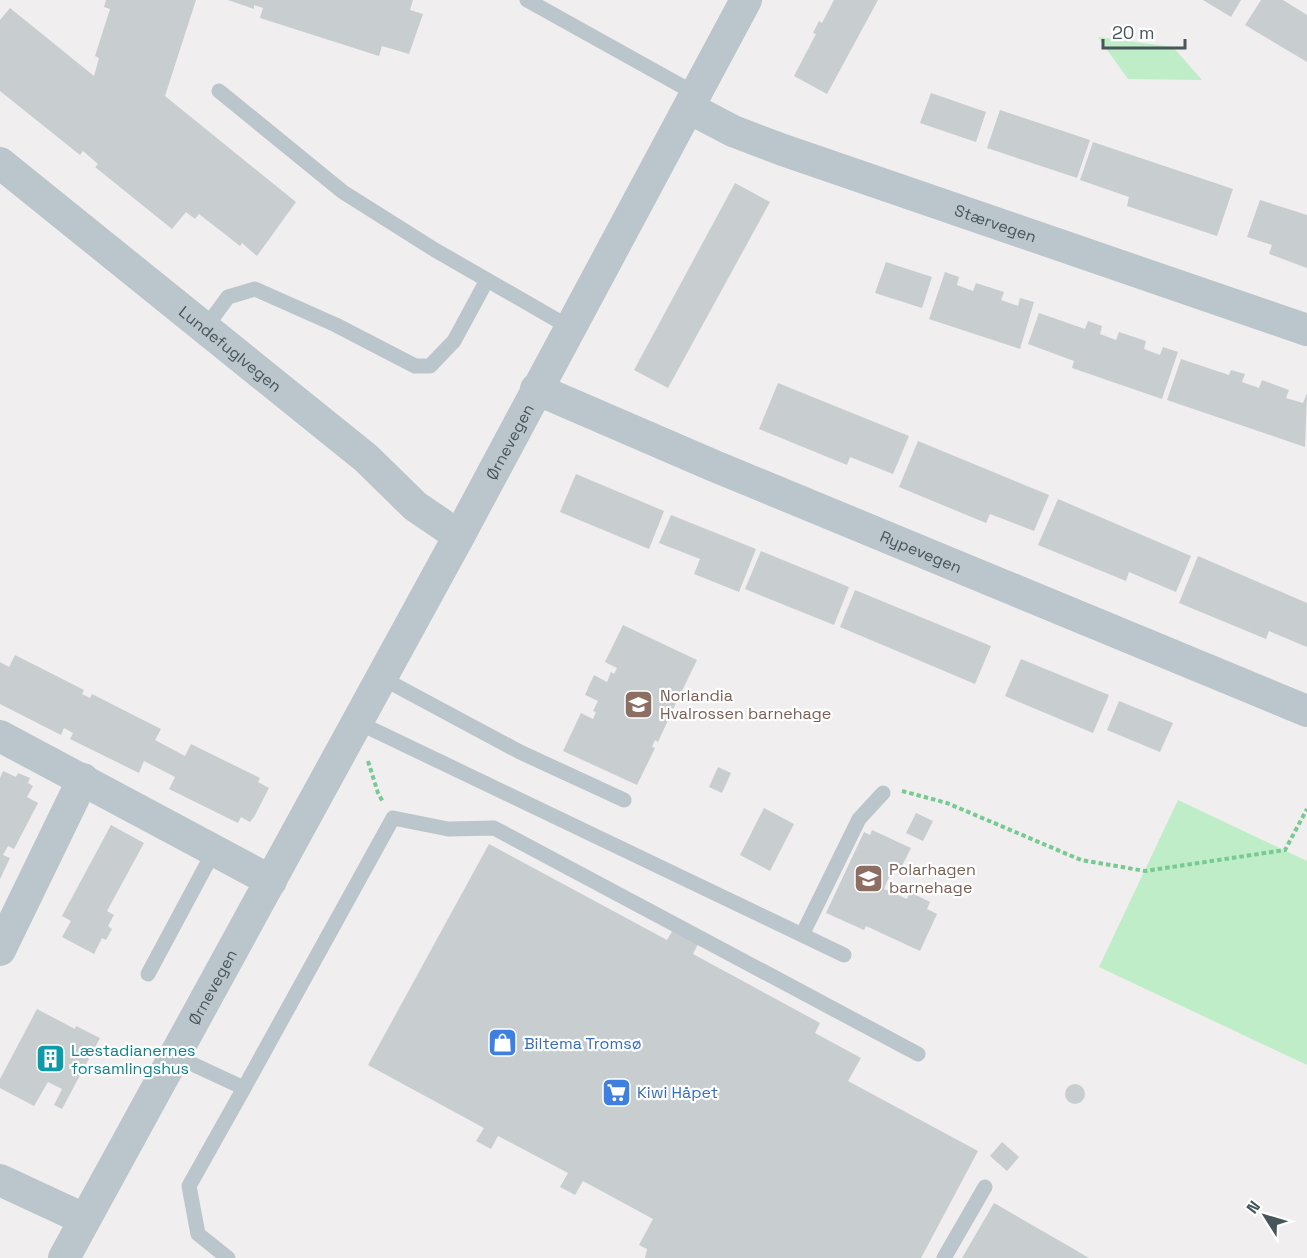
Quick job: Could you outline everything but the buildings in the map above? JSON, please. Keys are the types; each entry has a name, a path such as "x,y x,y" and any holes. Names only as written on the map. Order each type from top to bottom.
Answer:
{"street":[{"name":"Ørnevegen","path":"64,1258 459,536 746,0"},
{"name":"Stærvegen","path":"693,101 734,131 783,150 1307,330"},
{"name":"Lundefuglvegen","path":"0,163 366,458 415,506 459,536"},
{"name":"Rypevegen","path":"536,389 712,465 1307,711"},
{"path":"0,736 271,881"},
{"path":"0,950 83,779"},
{"path":"0,1180 84,1219"}],"lane":[{"path":"527,0 693,101"},
{"path":"219,91 343,192 569,327"},
{"path":"206,327 228,297 255,289 336,325 415,366 430,366 454,341 487,280"},
{"path":"380,677 520,752 624,800"},
{"path":"357,722 844,955"},
{"path":"802,933 859,819 883,793"},
{"path":"228,1258 198,1234 189,1186 393,818 448,830 494,828 918,1054"},
{"path":"148,974 215,849"},
{"path":"175,1056 244,1088"},
{"path":"944,1258 985,1187"}],"path":[{"path":"357,722 378,794 393,818"},
{"path":"883,793 904,791 924,796 946,803 1081,860 1144,871 1285,850 1307,809"}],"green space":[{"path":"1098,37 1173,47 1202,80 1128,79"},
{"path":"1178,800 1307,861 1307,1065 1099,967"}],"place":[{"name":"Norlandia Hvalrossen barnehage","path":"639,704"},
{"name":"Polarhagen barnehage","path":"868,878"},
{"name":"Biltema Tromsø","path":"503,1043"},
{"name":"Læstadianernes forsamlingshus","path":"50,1059"},
{"name":"Kiwi Håpet","path":"616,1092"}]}
